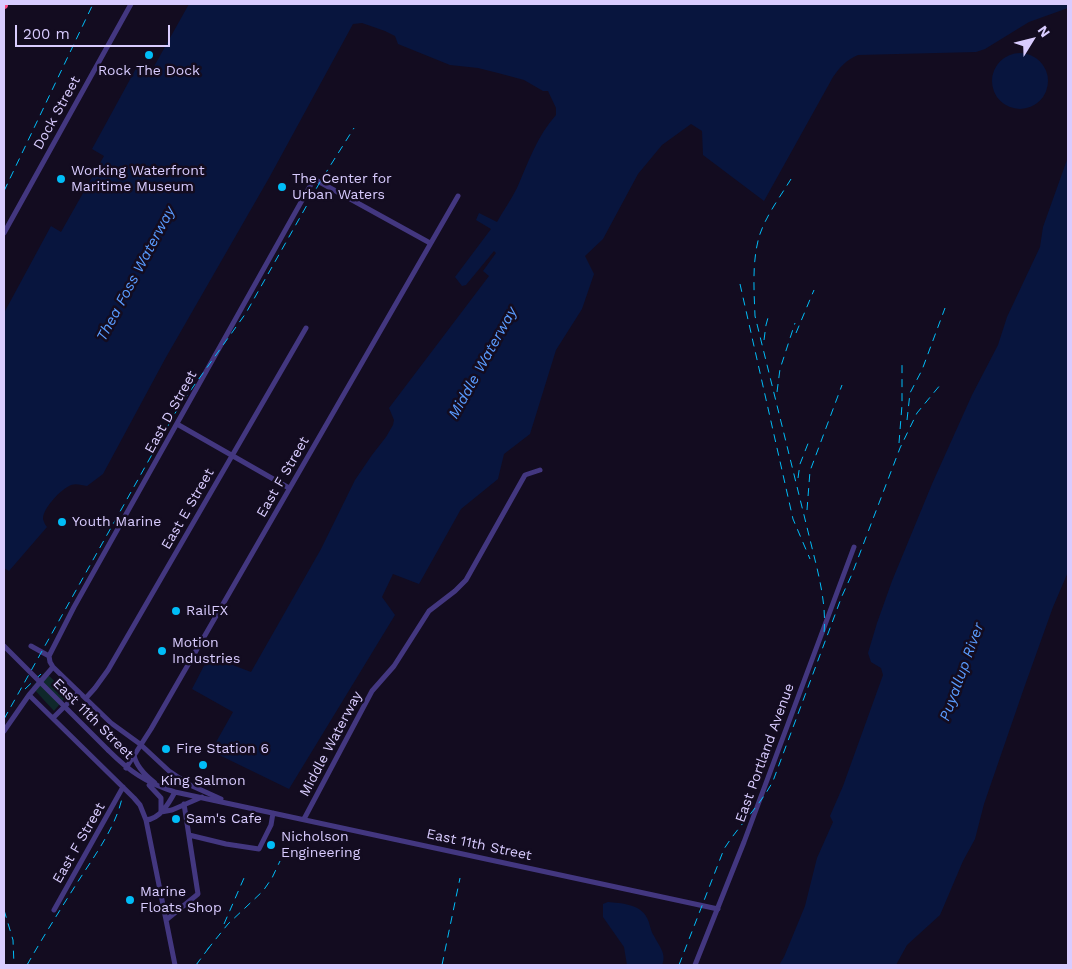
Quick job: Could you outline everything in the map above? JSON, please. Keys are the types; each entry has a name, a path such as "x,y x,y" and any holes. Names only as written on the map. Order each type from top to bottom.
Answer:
{"street":[{"name":"Dock Street","path":"4,233 131,4"},
{"name":"East D Street","path":"49,656 74,607 314,179 430,243"},
{"name":"East F Street","path":"126,768 156,721 458,196"},
{"name":"East E Street","path":"86,698 96,688 108,670 306,328"},
{"path":"177,424 289,488"},
{"name":"Middle Waterway","path":"304,819 372,691 394,666 428,611 455,591 466,580 525,475 540,470"},
{"name":"East Portland Avenue","path":"694,965 718,909 854,547"},
{"name":"East 11th Street","path":"4,646 126,768 142,779 166,789 718,909"},
{"path":"31,646 49,656"},
{"name":"East 11th Street","path":"49,656 53,667 111,723 140,744 157,762 190,785 236,805"},
{"path":"4,731 29,695 53,667"},
{"path":"53,718 79,692"},
{"name":"East 11th Street","path":"29,695 140,805 146,820 174,965"},
{"path":"134,755 136,763 146,774 159,786 166,789"},
{"path":"142,779 161,798 161,812"},
{"name":"East F Street","path":"54,910 123,787"},
{"path":"146,820 152,820 161,812 175,792"},
{"path":"161,812 194,802 202,797"},
{"path":"166,920 198,894 184,804"},
{"path":"189,835 226,844 259,849 271,825 273,813"}],"green space":[{"path":"45,672 68,694 54,711 32,687"}],"water":[{"name":"Thea Foss Waterway","path":"189,4 1068,4 1068,8 1029,22 985,49 976,52 858,55 850,59 833,77 764,201 703,155 702,131 691,124 662,145 638,174 603,239 585,256 594,274 582,309 556,350 530,434 504,454 498,479 461,509 419,584 393,574 382,597 395,615 289,789 211,751 233,712 192,689 209,656 251,672 321,549 355,480 393,425 394,420 389,408 489,276 483,271 496,253 494,251 466,285 462,286 455,277 491,229 476,220 479,213 497,222 517,188 538,141 556,115 556,108 548,91 543,91 524,80 478,68 450,65 398,44 395,36 385,31 362,23 353,24 269,178 165,359 103,474 87,486 73,484 67,487 49,504 43,519 47,527 9,571 4,568 4,313 51,226 61,232 104,156 92,149 139,63 152,70"},
{"path":"1020,53 1031,55 1040,61 1046,70 1048,81 1046,92 1040,101 1031,107 1020,109 1009,107 1000,101 994,92 992,81 994,70 1000,61 1009,55"},
{"name":"Puyallup River","path":"1068,157 1068,572 1053,607 1024,688 984,804 975,839 963,861 940,915 907,945 896,965 779,965 805,906 817,858 833,822 830,816 843,786 883,675 881,668 871,662 868,653 892,581 932,484 972,395 998,345 1007,317 1040,247 1043,227"},
{"path":"608,902 630,905 644,913 663,954 662,965 627,965 624,947 603,917 603,904"}],"railway":[{"path":"4,191 93,4"},
{"path":"4,719 178,408 246,313 320,182 354,128"},
{"path":"791,179 769,215 759,237 754,266 755,316 819,576 824,609 824,634"},
{"path":"740,284 793,519 810,559"},
{"path":"796,333 814,290"},
{"path":"907,420 910,393 922,370 945,308"},
{"path":"764,340 769,314"},
{"path":"777,392 780,369 795,323"},
{"path":"899,443 902,405 902,365"},
{"path":"679,965 724,849 762,799 773,781 900,448 917,413 941,384"},
{"path":"807,510 810,471 842,385"},
{"path":"798,478 800,464 809,441"},
{"path":"25,689 41,674"},
{"path":"27,965 103,842 115,820 122,798"},
{"path":"207,950 228,924 263,891 280,861"},
{"path":"224,924 244,878"},
{"path":"442,965 460,878"},
{"path":"4,910 13,940 14,965"},
{"path":"196,965 211,945"}],"place":[{"name":"Rock The Dock","path":"149,55"},
{"name":"Working Waterfront Maritime Museum","path":"61,179"},
{"name":"The Center for Urban Waters","path":"282,187"},
{"name":"Youth Marine","path":"62,522"},
{"name":"RailFX","path":"176,611"},
{"name":"Motion Industries","path":"162,651"},
{"name":"Fire Station 6","path":"166,749"},
{"name":"King Salmon","path":"203,765"},
{"name":"Sam's Cafe","path":"176,819"},
{"name":"Nicholson Engineering","path":"271,845"},
{"name":"Marine Floats Shop","path":"130,900"}]}
